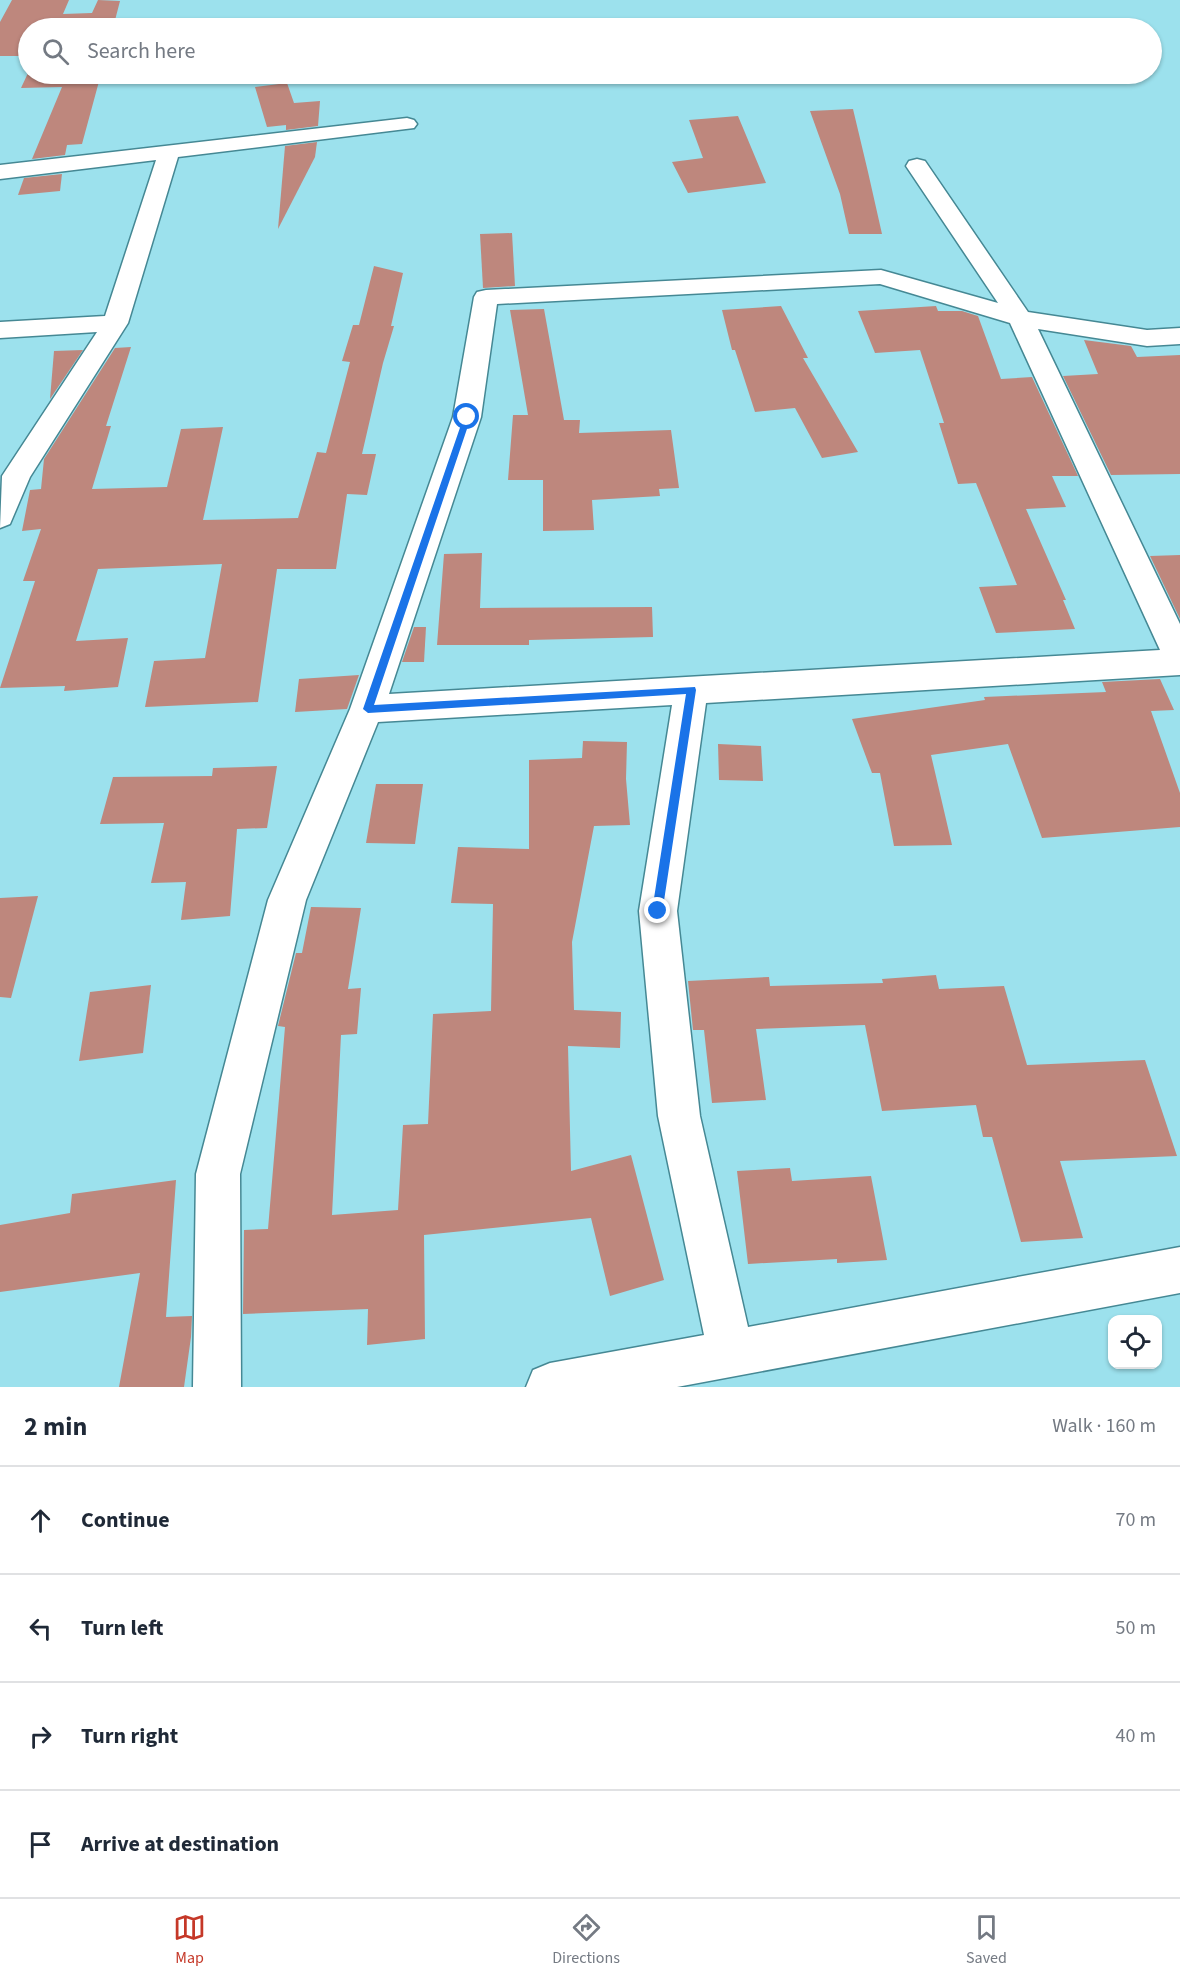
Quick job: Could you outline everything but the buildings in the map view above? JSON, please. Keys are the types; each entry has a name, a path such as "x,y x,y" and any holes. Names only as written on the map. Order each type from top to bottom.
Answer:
{"street":[{"path":"0,172 407,124"},
{"path":"0,517 16,476 115,323 169,152"},
{"path":"368,709 1180,660 1020,318 917,165"},
{"path":"217,1387 218,1174 287,900 368,709 467,417 486,297 881,277 1020,318 1147,338 1180,336"},
{"path":"0,330 115,323"},
{"path":"691,690 658,911 678,1116 731,1353"},
{"path":"550,1387 1180,1270"}],"route":[{"path":"467,417 368,709 691,690 658,911"}]}
